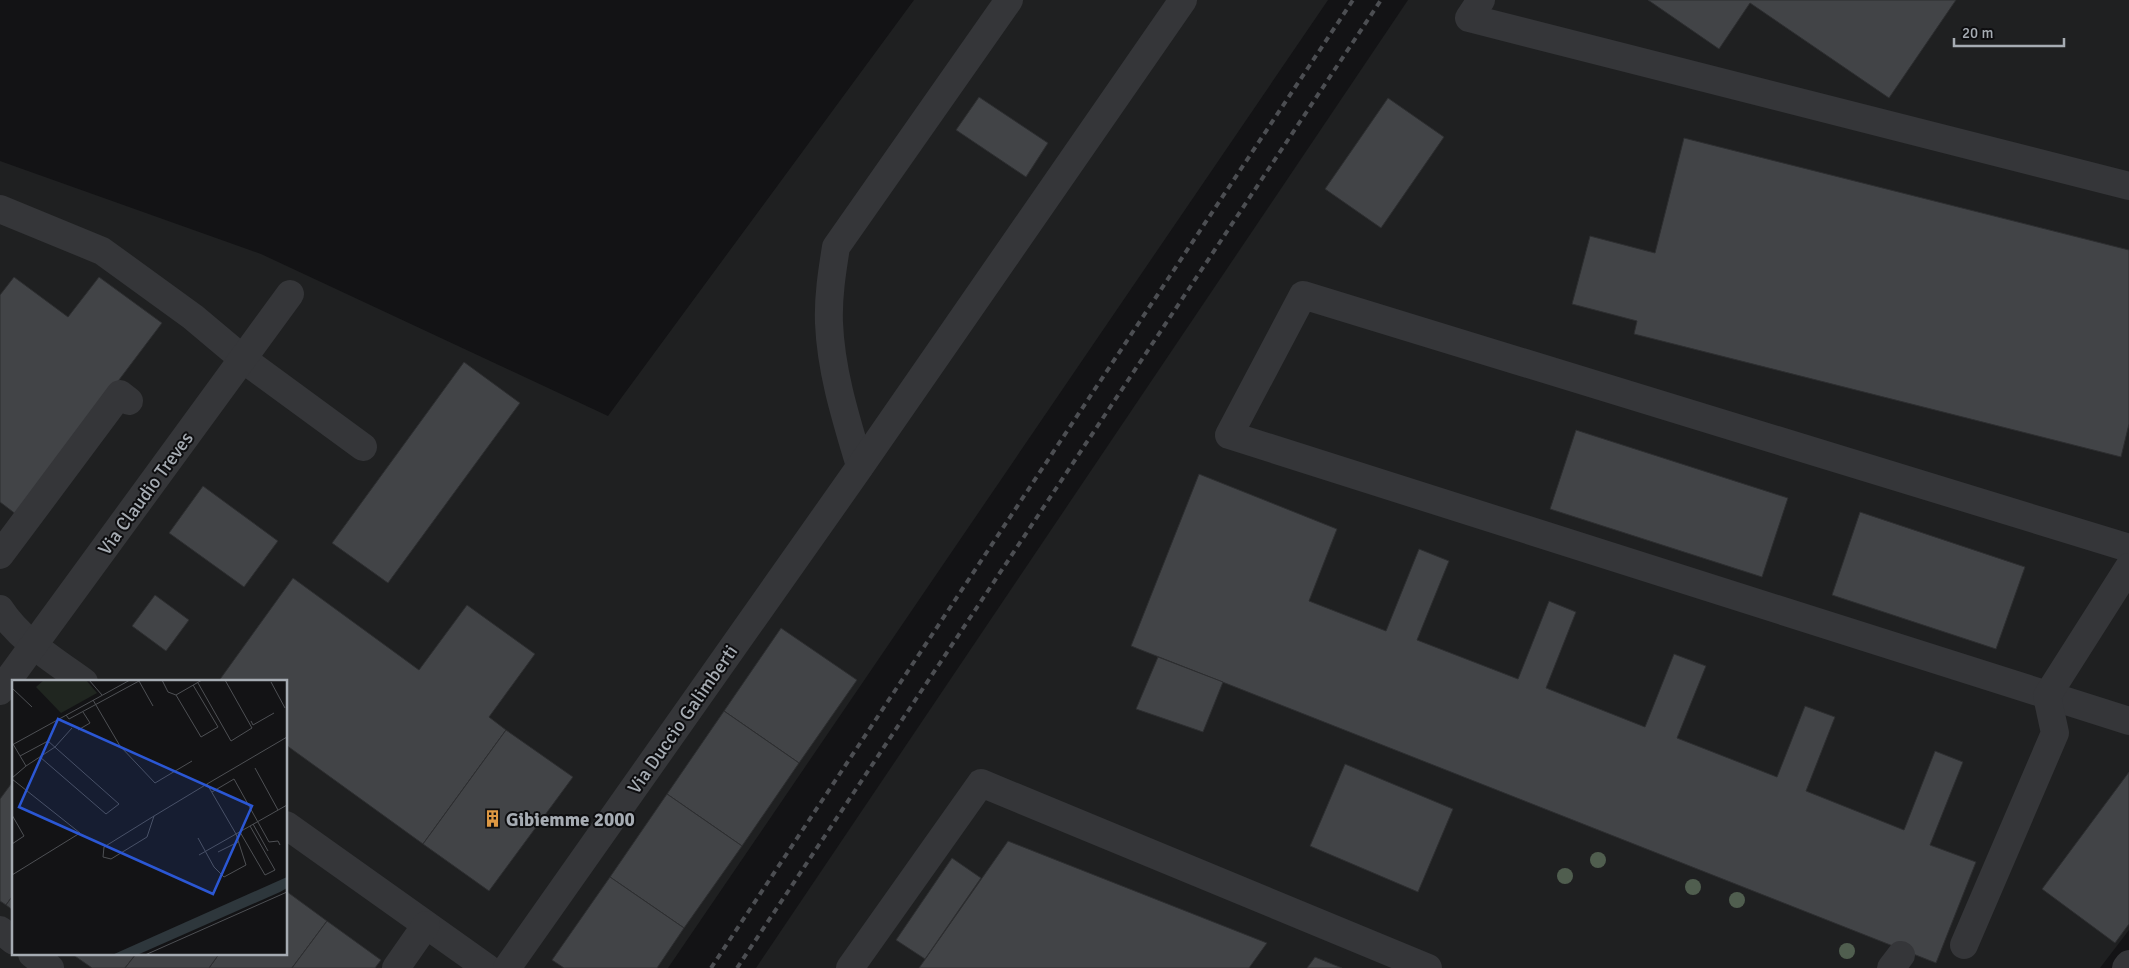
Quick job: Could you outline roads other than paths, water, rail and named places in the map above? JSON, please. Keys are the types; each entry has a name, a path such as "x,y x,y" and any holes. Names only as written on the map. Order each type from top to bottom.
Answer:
{"street":[{"path":"858,468 840,398 830,333 830,286 836,247 1009,0"},
{"name":"Via Duccio Galimberti","path":"507,968 858,468 1182,0"},
{"path":"1481,0 1469,18 2129,186"},
{"path":"0,209 102,251 193,317 243,359 362,447"},
{"name":"Via Claudio Treves","path":"3,681 34,646 290,294"},
{"path":"2129,548 1303,295 1229,435 2129,721"},
{"path":"0,554 120,394 129,401"},
{"path":"1964,945 2056,733 2047,696 2129,567"},
{"path":"0,609 4,616 34,646 81,680"},
{"path":"850,968 981,783 1428,968"},
{"path":"288,827 487,968"},
{"path":"396,968 426,925"},
{"path":"0,930 12,939"},
{"path":"35,956 50,968"},
{"path":"2126,968 2129,964"}],"railway":[{"path":"711,968 1353,0"},
{"path":"737,968 1381,0"}],"place":[{"name":"Gibiemme 2000","path":"492,819"}]}
